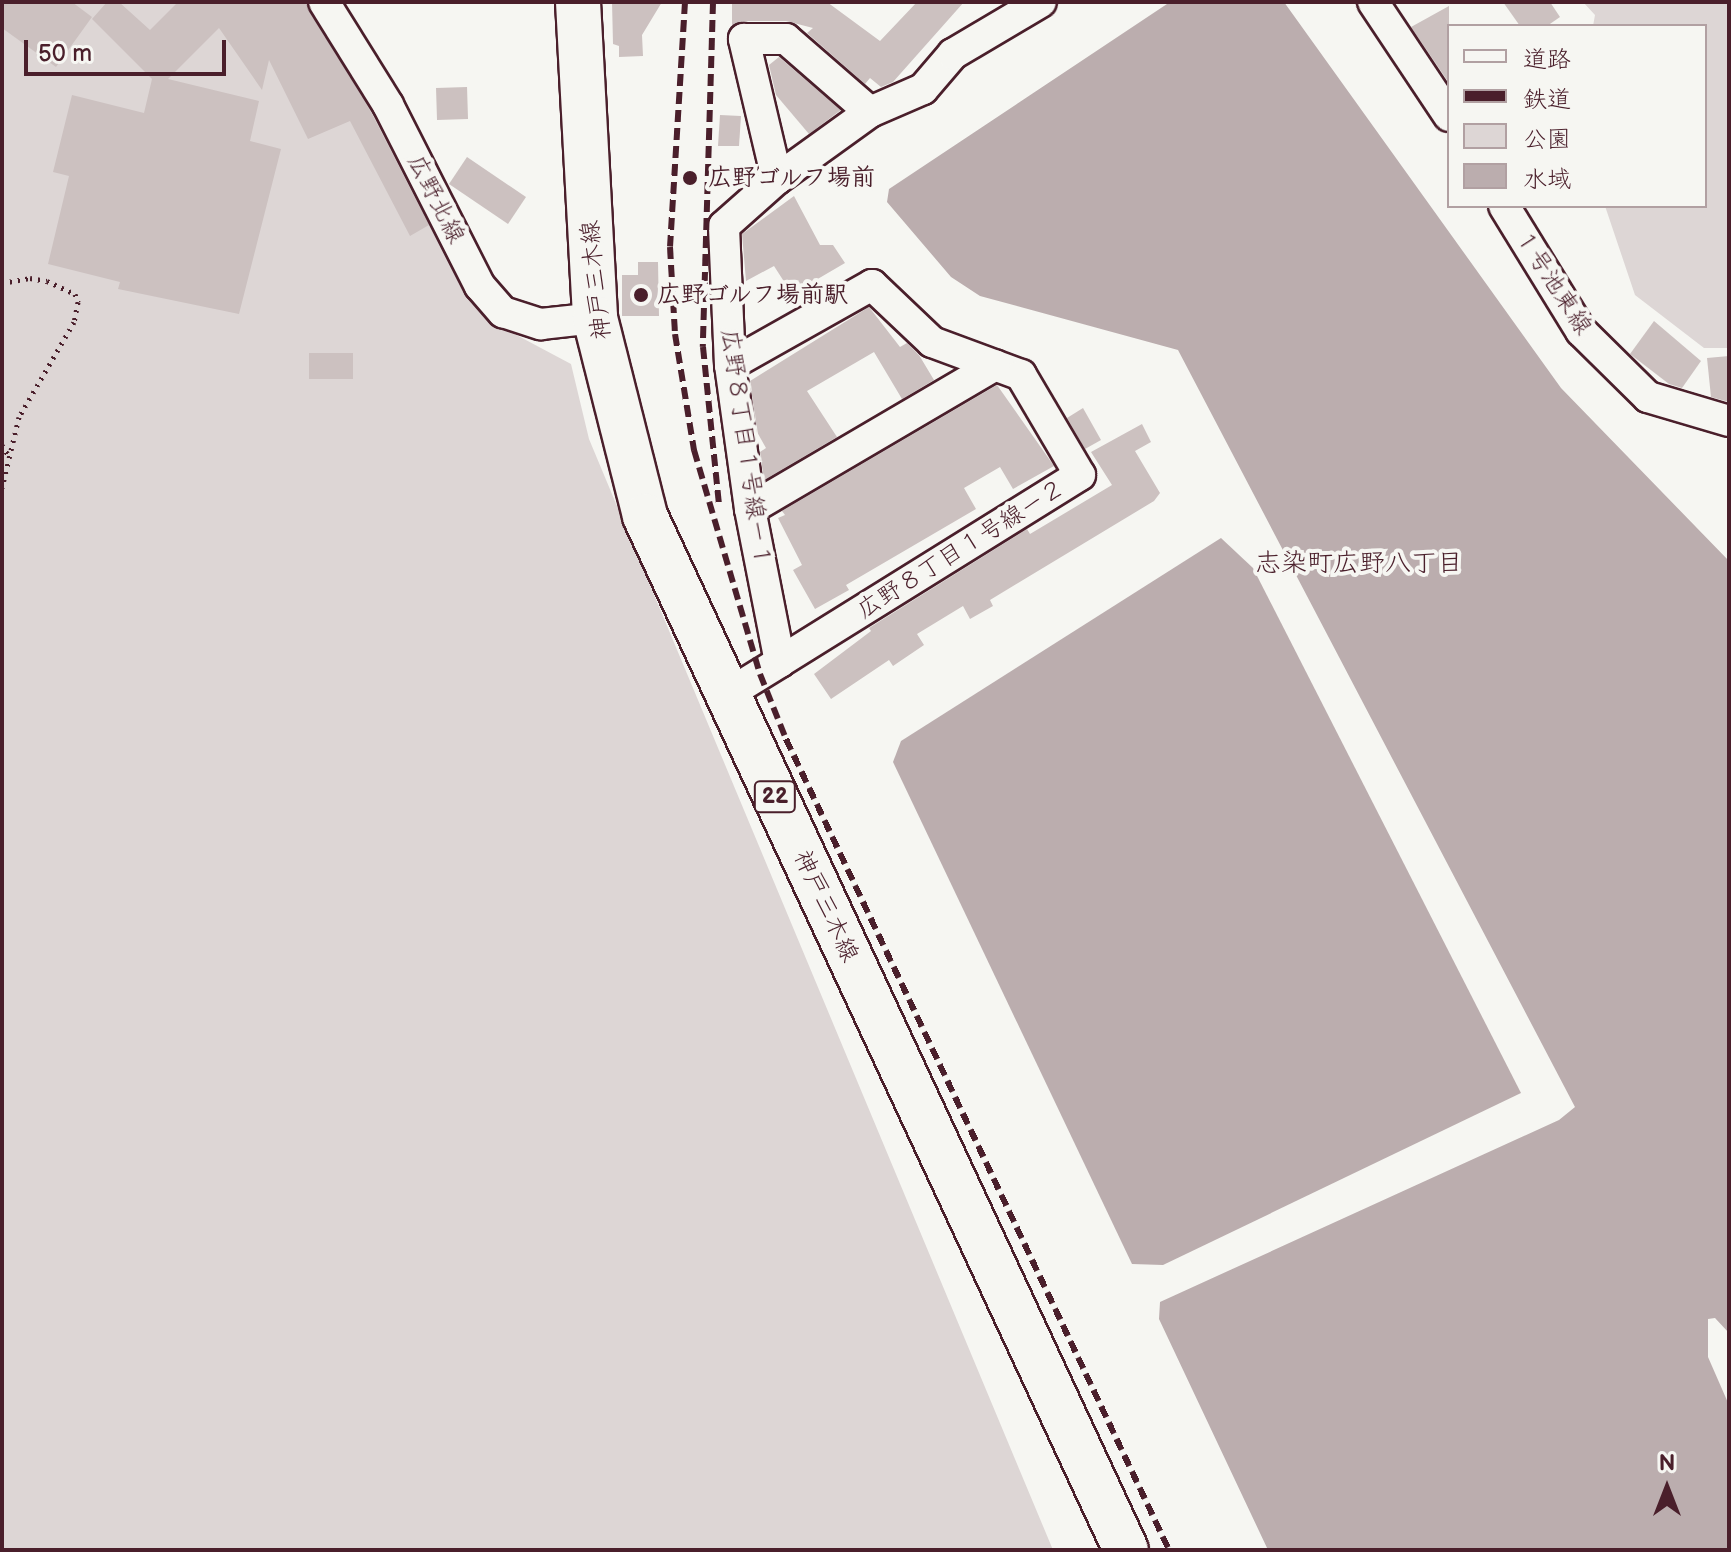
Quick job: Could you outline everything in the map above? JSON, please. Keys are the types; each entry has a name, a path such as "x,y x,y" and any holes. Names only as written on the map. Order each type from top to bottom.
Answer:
{"main road":[{"name":"神戸三木線","path":"578,2 595,318 645,516 1126,1550"}],"street":[{"name":"広野北線","path":"324,2 388,105 480,286 503,312 541,324 595,318"},
{"name":"広野８丁目１号線ー１","path":"780,662 750,509 730,365 724,226 777,179 870,112 923,89 953,54 1041,2"},
{"path":"1373,2 1447,113"},
{"path":"777,179 744,39 786,39 870,112"},
{"name":"１号池東線","path":"1505,208 1581,331 1648,397 1729,421"},
{"name":"広野８丁目１号線ー２","path":"730,365 872,285 932,342 1021,375 1080,475 780,662"},
{"path":"750,509 995,365"},
{"path":"728,694 780,662"}],"path":[{"path":"2,283 30,278 47,281 75,294 78,302 74,322 25,403 2,488"},
{"path":"2,445 10,458"}],"green space":[{"path":"2,2 316,2 490,321 571,364 589,439 1053,1550 2,1550"},
{"path":"1583,2 1729,2 1729,348 1704,348 1635,295 1606,208 1707,208 1707,24 1593,24 1595,15"}],"water":[{"path":"1170,2 1284,2 1561,388 1729,561 1729,1333 1715,1318 1708,1319 1708,1357 1729,1405 1729,1550 1268,1550 1159,1319 1160,1302 1559,1120 1575,1107 1178,350 980,296 951,277 887,202 889,189"},
{"path":"1221,538 1253,568 1521,1093 1163,1265 1132,1264 893,762 901,741"}],"building":[{"path":"2,2 72,2 92,17 56,67 2,28"},
{"path":"107,2 119,2 150,30 178,2 306,2 372,114 429,225 410,236 350,121 308,139 269,60 262,90 219,28 168,79 259,101 250,141 281,149 239,314 118,289 120,282 48,264 69,176 53,172 72,95 144,113 152,79 92,19"},
{"path":"612,2 662,2 642,35 643,56 619,57 619,46 613,44"},
{"path":"732,2 827,2 880,41 917,2 964,2 893,82 881,87 870,78 865,84 807,33 813,28 786,21 744,21 732,26"},
{"path":"1503,2 1550,2 1560,17 1550,24 1519,24"},
{"path":"1449,6 1447,80 1411,27"},
{"path":"779,57 841,110 809,134 776,95 769,65"},
{"path":"467,87 468,119 437,120 436,88"},
{"path":"720,115 741,116 739,146 718,146"},
{"path":"467,157 526,197 508,224 449,184"},
{"path":"794,196 820,245 833,245 845,263 792,294 774,266 746,281 742,234"},
{"name":"広野ゴルフ場前駅","path":"638,262 658,262 659,316 622,316 622,275 638,275"},
{"path":"869,307 900,347 907,343 919,355 934,380 902,399 874,352 807,391 837,437 764,480 760,452 766,448 757,432 750,381"},
{"path":"1654,321 1701,361 1682,388 1669,384 1630,354"},
{"path":"309,353 353,353 353,379 309,379"},
{"path":"1729,356 1729,402 1711,397 1707,358"},
{"path":"997,385 1054,466 1013,489 1000,467 964,488 976,509 846,585 849,590 815,609 793,570 802,565 778,518 785,515 782,511"},
{"path":"1083,408 1101,440 1085,449 1067,418"},
{"path":"1142,424 1151,442 1135,451 1160,493 1154,501 990,600 993,606 970,619 963,606 917,634 924,645 893,666 889,660 831,699 814,674 871,631 869,628 1027,529 1030,534 1112,485 1091,452"}],"railway":[{"path":"685,2 670,247 675,334 694,450 760,674 786,739 1169,1550"},
{"path":"713,2 703,347 719,505"}],"place":[{"name":"広野ゴルフ場前","path":"690,178"},
{"name":"広野ゴルフ場前駅","path":"641,295"}],"district":[{"name":"志染町広野八丁目","path":"1359,564"}]}
